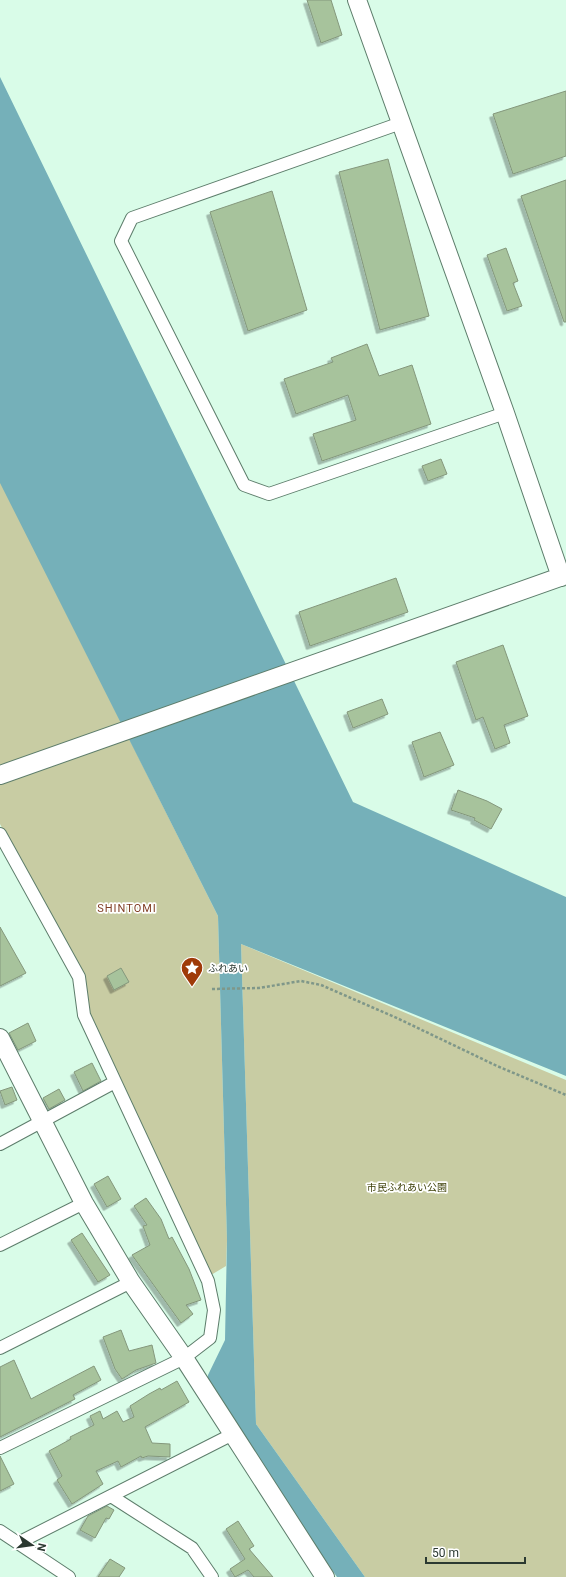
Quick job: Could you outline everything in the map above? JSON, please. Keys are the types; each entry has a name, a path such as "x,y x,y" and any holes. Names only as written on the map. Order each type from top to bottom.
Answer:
{"street":[{"path":"0,775 108,736 314,666 563,576 357,0"},
{"path":"401,123 132,218 121,241 244,485 269,494 505,413"},
{"path":"0,834 78,977 84,1016 208,1281 214,1310 210,1338 184,1358 0,1448"},
{"path":"1,1041 84,1203 131,1282 184,1358 325,1577"},
{"path":"0,1144 42,1123 115,1082"},
{"path":"0,1245 84,1203"},
{"path":"0,1348 131,1282"},
{"path":"18,1543 233,1434"},
{"path":"112,1496 192,1548 212,1577"},
{"path":"0,1531 69,1577"}],"path":[{"path":"212,989 259,988 301,981 321,985 399,1019 497,1066 566,1095"}],"green space":[{"path":"0,481 218,916 227,1240 226,1266 211,1275 88,1014 81,976 0,824"},
{"name":"市民ふれあい公園","path":"241,944 566,1080 566,1577 365,1577 256,1424"}],"water":[{"path":"0,77 353,802 566,897 566,1076 241,944 256,1424 365,1577 337,1577 208,1389 208,1375 225,1340 227,1240 218,916 0,483"}],"building":[{"path":"307,0 331,0 342,35 321,43"},
{"path":"566,91 566,156 513,174 493,114"},
{"path":"388,159 429,316 380,330 339,172"},
{"path":"566,180 566,322 564,322 521,196"},
{"path":"272,191 307,310 248,331 210,212"},
{"path":"506,248 518,281 513,283 522,306 507,311 487,255"},
{"path":"367,344 379,376 412,365 431,424 322,461 313,434 356,420 348,395 296,414 284,379 333,362 331,358"},
{"path":"441,459 447,474 428,481 422,466"},
{"path":"396,578 408,612 310,646 299,612"},
{"path":"503,645 528,716 504,725 510,743 495,749 483,717 476,720 456,662"},
{"path":"382,699 388,714 353,728 347,712"},
{"path":"440,732 454,765 424,777 412,742"},
{"path":"458,790 487,801 502,809 491,829 474,820 475,818 451,810"},
{"path":"0,927 26,973 0,986"},
{"path":"121,968 129,982 114,990 107,976"},
{"path":"28,1023 36,1041 18,1050 9,1033"},
{"path":"92,1063 101,1081 83,1091 74,1072"},
{"path":"12,1087 17,1100 5,1105 0,1091"},
{"path":"59,1089 65,1100 49,1109 43,1098"},
{"path":"108,1176 121,1199 107,1207 94,1184"},
{"path":"146,1198 161,1219 169,1239 172,1237 189,1269 201,1300 186,1305 193,1314 181,1323 132,1255 150,1245 143,1226 147,1225 134,1206"},
{"path":"82,1233 110,1275 98,1282 71,1240"},
{"path":"121,1330 129,1351 152,1345 156,1363 136,1370 122,1379 115,1369 103,1337"},
{"path":"14,1360 31,1399 94,1366 101,1380 73,1395 75,1399 0,1437 0,1367"},
{"path":"177,1381 189,1402 145,1427 152,1443 170,1444 170,1457 148,1456 142,1458 141,1456 121,1467 118,1461 96,1471 103,1484 72,1504 57,1480 62,1476 49,1451 71,1439 70,1437 94,1425 90,1416 100,1411 103,1419 117,1411 123,1422 134,1417 130,1406 160,1388 161,1390"},
{"path":"0,1456 14,1484 0,1491"},
{"path":"107,1506 114,1510 109,1519 106,1518 95,1538 80,1530 88,1516"},
{"path":"238,1521 254,1546 249,1549 273,1577 254,1577 248,1570 235,1577 230,1569 245,1559 226,1529"},
{"path":"110,1559 125,1568 119,1577 98,1577"}],"place":[{"name":"ふれあい","path":"192,988"}],"district":[{"name":"SHINTOMI","path":"127,908"}]}
